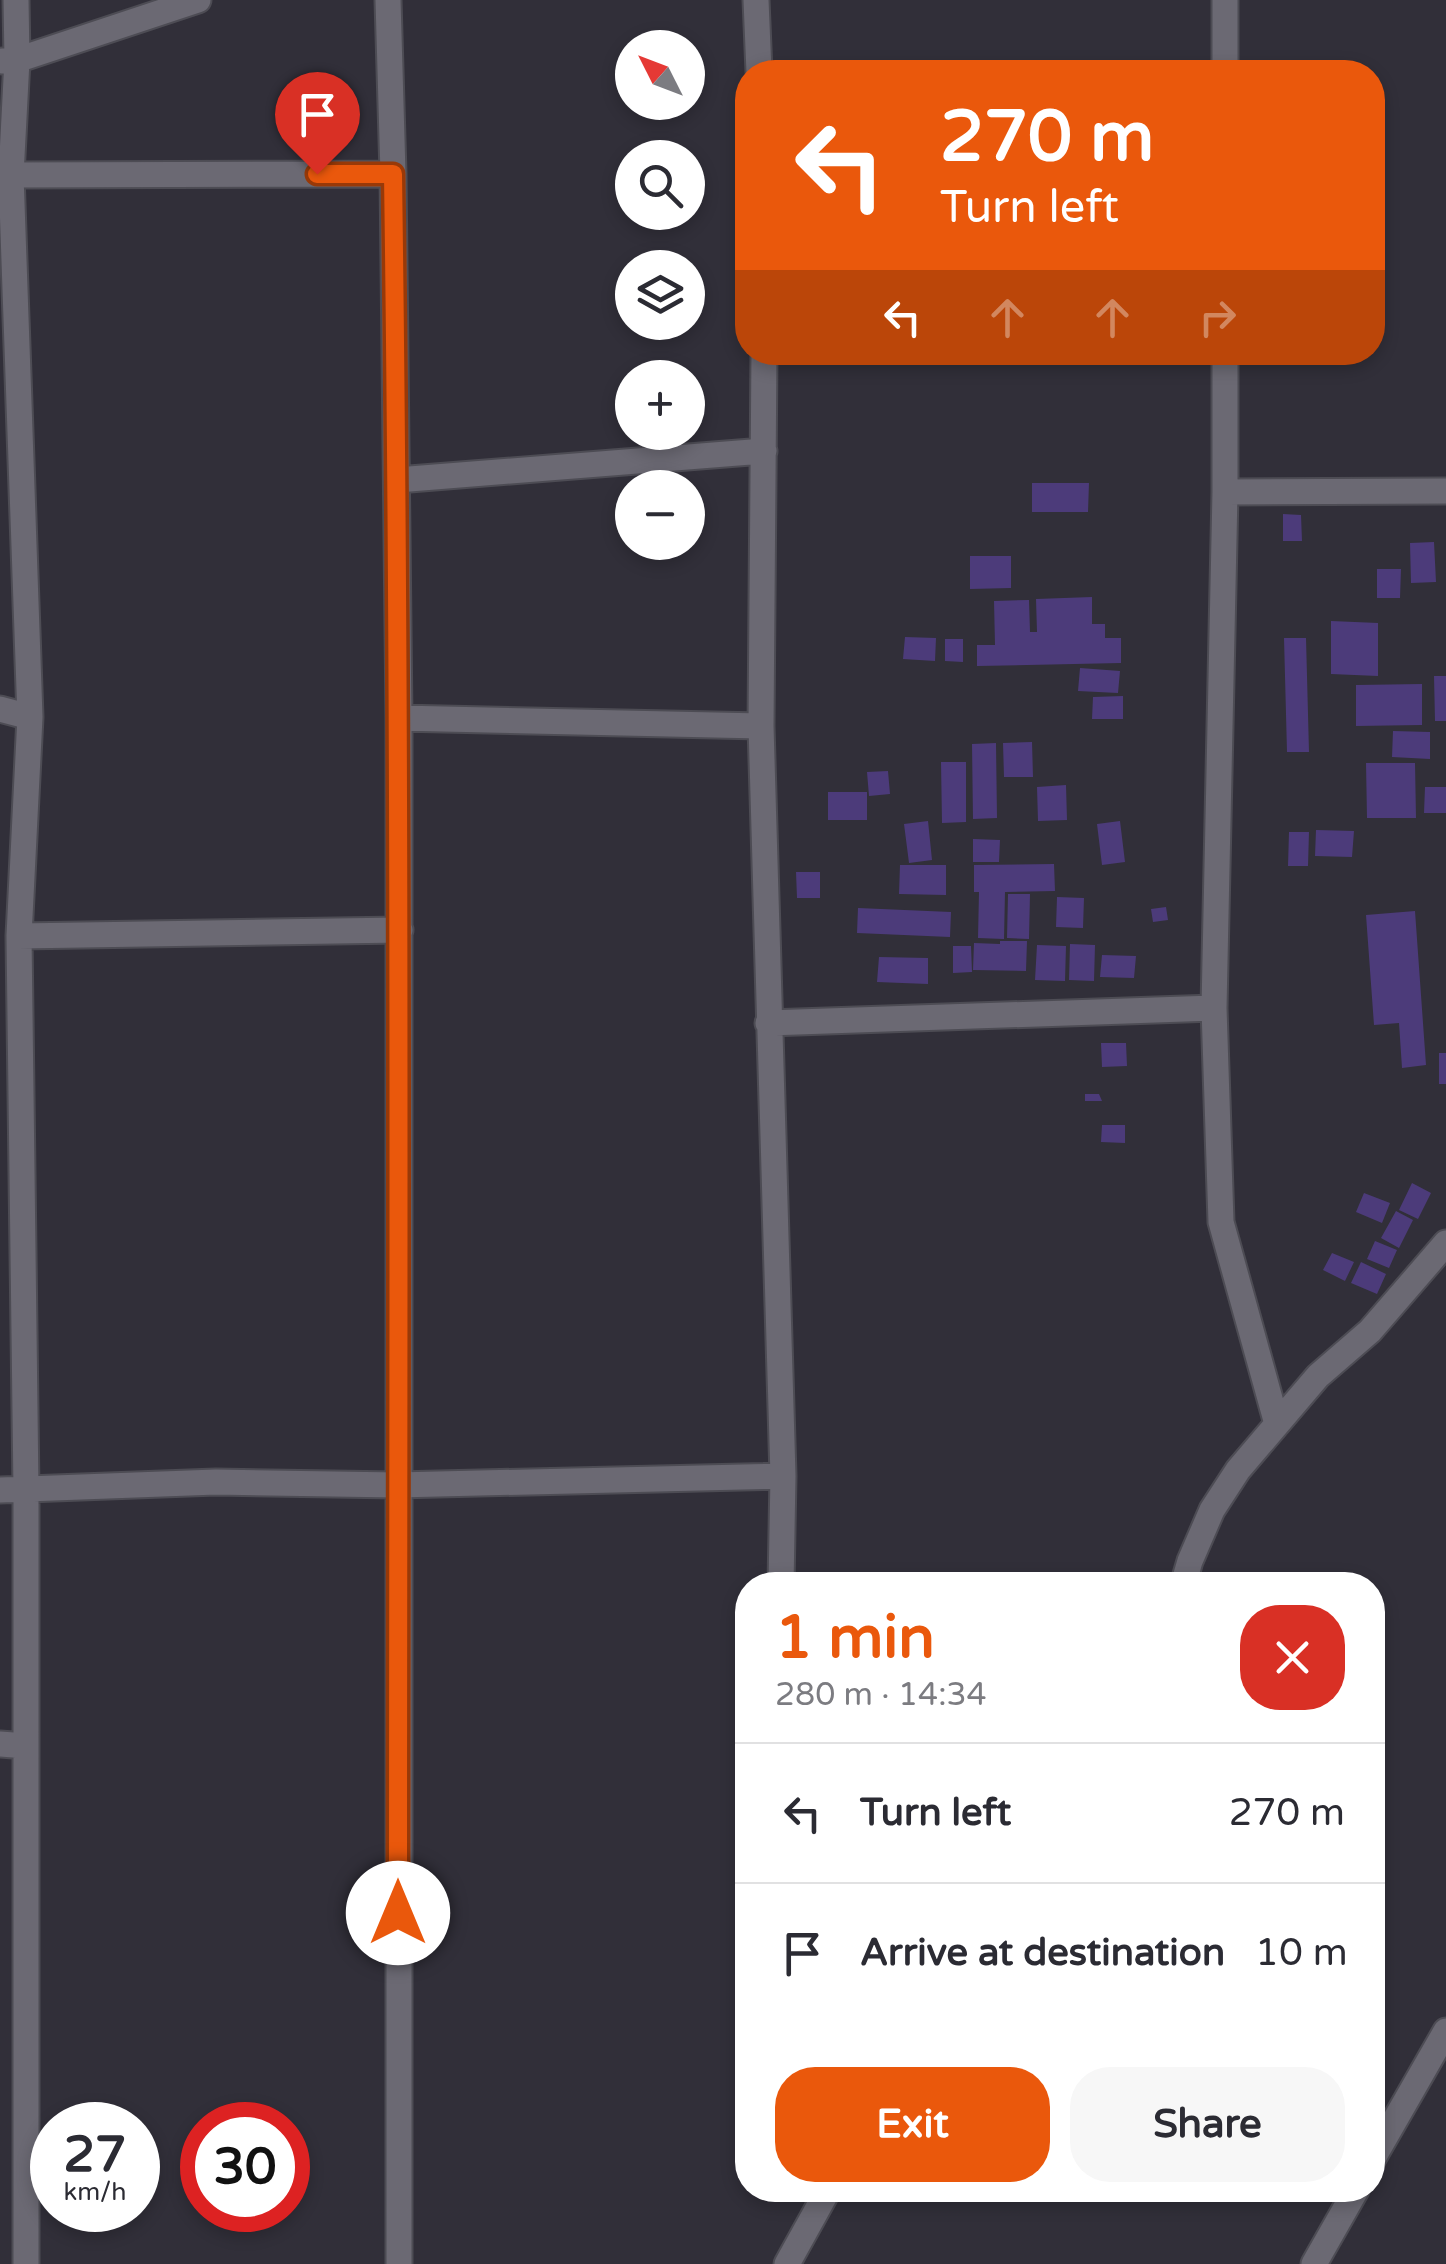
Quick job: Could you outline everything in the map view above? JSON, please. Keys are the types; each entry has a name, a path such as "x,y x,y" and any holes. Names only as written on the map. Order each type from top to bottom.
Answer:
{"street":[{"path":"16,0 8,61 30,717 19,936 13,1490 13,1745 26,2264"},
{"path":"8,61 198,0"},
{"path":"388,0 399,718 399,2264"},
{"path":"756,0 758,60"},
{"path":"1224,60 1225,0"},
{"path":"11,175 393,174"},
{"path":"764,365 761,726 783,1476 781,1572"},
{"path":"1225,365 1214,1008 1220,1222 1276,1424"},
{"path":"397,480 764,451"},
{"path":"1225,492 1446,491"},
{"path":"0,709 30,717"},
{"path":"399,718 761,726"},
{"path":"19,936 400,930"},
{"path":"768,1023 1214,1008"},
{"path":"1187,1572 1212,1510 1238,1470 1318,1376 1370,1331 1446,1243"},
{"path":"13,1490 216,1482 397,1485 783,1476"},
{"path":"1385,2137 1446,2031"},
{"path":"786,2264 821,2202"},
{"path":"1314,2264 1349,2202"}],"building":[{"path":"1032,483 1089,483 1088,512 1032,512"},
{"path":"1283,514 1301,515 1302,541 1283,541"},
{"path":"1434,542 1436,582 1411,583 1410,543"},
{"path":"970,556 1011,556 1011,588 970,589"},
{"path":"1377,569 1401,569 1400,598 1377,598"},
{"path":"1092,597 1092,624 1105,624 1105,638 1121,638 1121,663 977,666 977,645 995,645 994,601 1029,600 1030,632 1037,632 1036,599"},
{"path":"1331,621 1378,623 1378,676 1331,674"},
{"path":"905,637 936,638 935,661 903,659"},
{"path":"1284,638 1306,638 1309,752 1287,752"},
{"path":"945,639 963,639 963,662 945,661"},
{"path":"1080,668 1120,671 1118,693 1078,691"},
{"path":"1434,676 1446,676 1446,721 1435,721"},
{"path":"1422,684 1422,725 1356,726 1356,685"},
{"path":"1123,696 1123,719 1092,719 1093,697"},
{"path":"1393,731 1430,732 1430,759 1392,757"},
{"path":"1032,742 1033,777 1004,777 1003,743"},
{"path":"996,743 997,818 973,819 972,744"},
{"path":"941,762 966,762 966,822 942,823"},
{"path":"1366,763 1415,763 1416,818 1367,818"},
{"path":"888,771 890,794 869,796 867,772"},
{"path":"1066,785 1067,820 1038,821 1037,787"},
{"path":"1425,787 1446,787 1446,813 1424,813"},
{"path":"828,792 867,792 867,820 828,820"},
{"path":"928,821 932,860 909,863 904,824"},
{"path":"1120,821 1125,862 1102,865 1097,824"},
{"path":"1316,830 1354,831 1352,857 1315,856"},
{"path":"1289,832 1309,832 1308,866 1288,866"},
{"path":"973,839 1000,840 999,862 973,862"},
{"path":"1054,864 1055,891 1005,892 1004,939 978,938 979,892 974,892 974,865"},
{"path":"900,865 946,865 946,895 899,894"},
{"path":"796,872 820,872 820,898 797,898"},
{"path":"1008,894 1030,894 1029,939 1007,938"},
{"path":"1057,897 1084,898 1083,928 1056,927"},
{"path":"1166,907 1168,920 1153,922 1151,909"},
{"path":"858,908 951,912 950,937 857,933"},
{"path":"1415,911 1426,1065 1402,1068 1399,1023 1374,1025 1366,915"},
{"path":"1027,941 1026,971 973,970 974,943"},
{"path":"1070,944 1095,945 1094,981 1069,980"},
{"path":"1037,945 1066,946 1065,981 1035,980"},
{"path":"953,946 971,946 972,972 953,973"},
{"path":"1102,955 1136,956 1134,978 1100,977"},
{"path":"879,957 928,958 928,984 877,982"},
{"path":"1101,1043 1126,1043 1127,1066 1102,1067"},
{"path":"1439,1053 1446,1053 1446,1084 1439,1084"},
{"path":"1085,1094 1099,1094 1102,1101 1085,1101"},
{"path":"1102,1125 1125,1125 1125,1143 1101,1142"},
{"path":"1412,1183 1431,1193 1418,1219 1399,1210"},
{"path":"1364,1193 1390,1203 1382,1223 1356,1212"},
{"path":"1396,1211 1413,1220 1399,1248 1381,1238"},
{"path":"1375,1241 1397,1250 1389,1268 1367,1259"},
{"path":"1332,1253 1354,1262 1345,1281 1323,1270"},
{"path":"1361,1262 1386,1274 1377,1294 1351,1283"}],"route":[{"path":"317,174 393,174 400,930 398,1913"}]}
